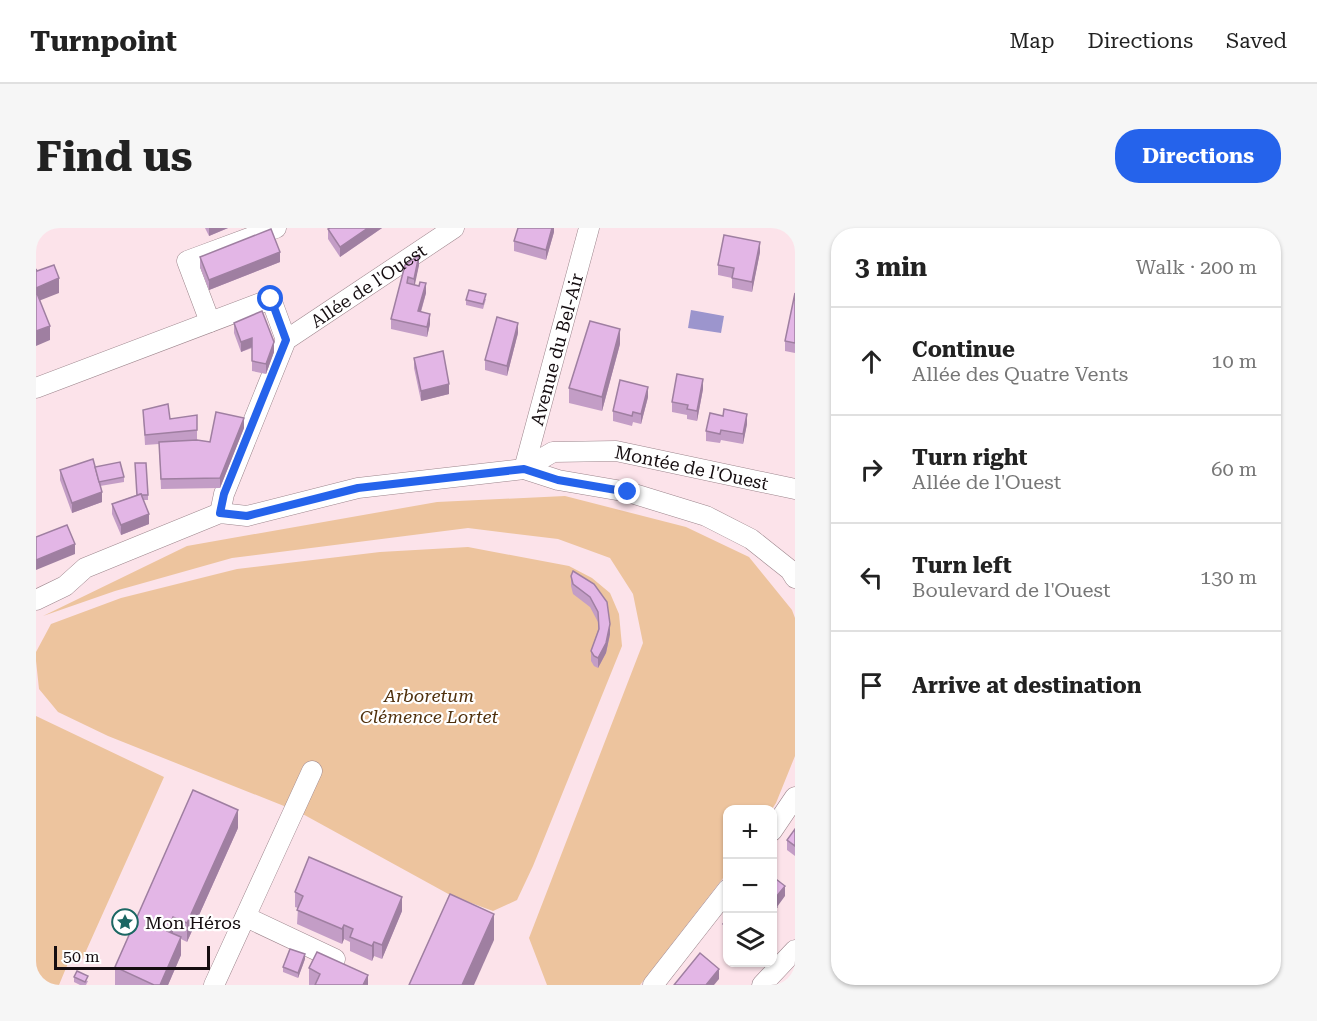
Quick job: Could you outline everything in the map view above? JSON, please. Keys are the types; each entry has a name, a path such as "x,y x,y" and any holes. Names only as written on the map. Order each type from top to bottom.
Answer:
{"street":[{"path":"210,322 187,261 276,228"},
{"name":"Allée de l'Ouest","path":"286,340 454,228"},
{"name":"Avenue du Bel-Air","path":"524,469 589,228"},
{"path":"36,388 271,299 286,340 224,494 220,513"},
{"name":"Montée de l'Ouest","path":"524,469 553,453 616,451 795,489"},
{"name":"Montée de l'Ouest","path":"558,480 589,452"},
{"path":"36,600 65,586 85,568 220,513 247,516 358,488 524,469 558,480 628,492 706,516 751,539 790,570 795,578"},
{"path":"214,985 312,771"},
{"path":"777,823 795,796"},
{"path":"653,985 723,895"},
{"path":"246,917 335,959"},
{"path":"762,985 795,950"}],"green space":[{"path":"565,496 686,527 749,557 792,610 795,618 795,756 776,803 775,805 723,805 723,878 640,985 547,985 529,938 643,643 633,594 610,558 558,539 468,528 232,558 115,591 43,616 187,546 437,502"},
{"name":"Arboretum Clémence Lortet","path":"468,547 569,566 592,578 610,593 619,614 622,646 517,900 493,911 452,896 299,812 108,736 58,712 39,689 36,652 51,624 121,598 237,569 380,552"},
{"path":"36,716 164,777 82,960 71,956 59,985 36,983"}],"shaded area":[{"path":"691,310 724,316 721,333 688,328"}],"building":[{"path":"368,228 340,247 328,229"},
{"path":"518,228 552,228 546,250 514,241"},
{"path":"271,229 280,252 209,280 200,257"},
{"path":"724,235 760,242 752,282 732,278 734,268 718,265"},
{"path":"419,255 414,279 408,277 407,283 419,286 420,282 426,283 418,311 430,314 427,327 391,319 405,265"},
{"path":"54,265 59,278 36,288 36,269 37,271"},
{"path":"469,290 486,294 483,304 466,300"},
{"path":"36,291 50,326 36,331"},
{"path":"795,293 795,343 785,341"},
{"path":"262,311 274,342 266,364 252,361 252,338 241,342 234,323"},
{"path":"497,317 518,323 507,366 485,360"},
{"path":"590,321 620,329 602,397 569,388"},
{"path":"443,351 449,384 421,391 414,358"},
{"path":"677,374 703,379 697,411 687,409 688,405 672,402"},
{"path":"620,380 648,387 641,414 633,412 632,416 613,411"},
{"path":"168,404 170,419 197,415 197,430 145,435 143,410"},
{"path":"724,409 747,414 743,434 721,430 720,434 706,431 710,413 723,416"},
{"path":"216,412 244,418 220,478 161,479 159,442 197,440 210,442"},
{"path":"93,459 102,492 72,503 60,470"},
{"path":"120,462 124,477 99,482 95,467"},
{"path":"135,463 146,463 148,495 137,495"},
{"path":"141,494 149,514 121,525 112,504"},
{"path":"67,525 75,544 36,560 36,537"},
{"path":"573,571 594,584 607,602 610,624 606,643 598,658 591,651 599,629 598,612 590,597 573,584 571,576"},
{"path":"193,790 238,810 187,923 173,917 167,931 181,937 160,985 154,985 115,967"},
{"path":"795,829 795,846 787,840"},
{"path":"309,857 402,897 382,945 374,942 372,946 350,937 353,929 344,925 342,929 297,910 303,896 295,892"},
{"path":"777,880 785,886 777,896"},
{"path":"450,894 494,914 462,985 409,985"},
{"path":"290,949 305,954 298,973 283,967"},
{"path":"317,952 368,975 363,985 315,985 320,974 309,968"},
{"path":"700,953 719,969 706,985 674,985"},
{"path":"77,971 88,976 85,982 74,977"}],"place":[{"name":"Mon Héros","path":"125,922"}],"route":[{"path":"271,299 286,340 224,494 220,513 247,516 358,488 524,469 558,480 628,492"}]}
